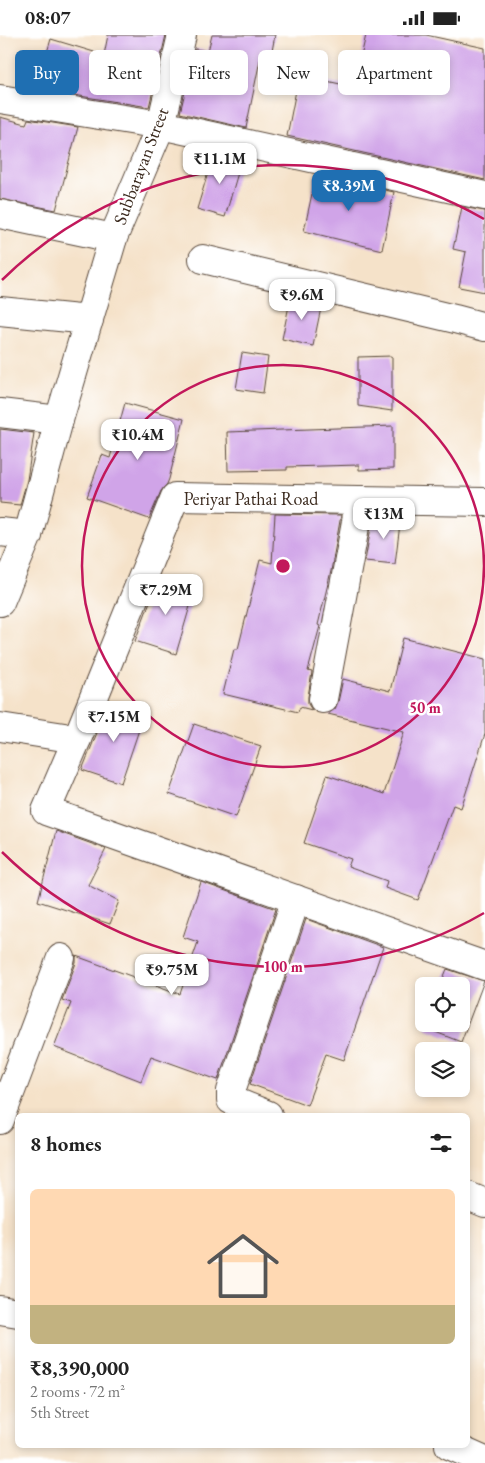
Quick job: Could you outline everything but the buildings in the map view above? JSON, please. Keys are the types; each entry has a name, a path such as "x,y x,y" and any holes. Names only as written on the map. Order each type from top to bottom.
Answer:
{"street":[{"name":"Subbarayan Street","path":"0,602 28,535 58,420 113,238 161,125 182,35"},
{"path":"0,99 161,125 485,196"},
{"path":"0,214 113,238"},
{"path":"203,259 485,327"},
{"path":"0,311 89,320"},
{"path":"0,413 58,420"},
{"name":"Periyar Pathai Road","path":"77,739 175,497 485,502"},
{"path":"323,699 360,500"},
{"path":"0,532 28,535"},
{"path":"0,727 77,739 46,811 485,966"},
{"path":"258,1113 228,1107 231,1091 296,899"},
{"path":"0,1120 61,957"},
{"path":"470,1197 485,1203"},
{"path":"0,1310 15,1312"},
{"path":"456,1448 485,1461"}]}
